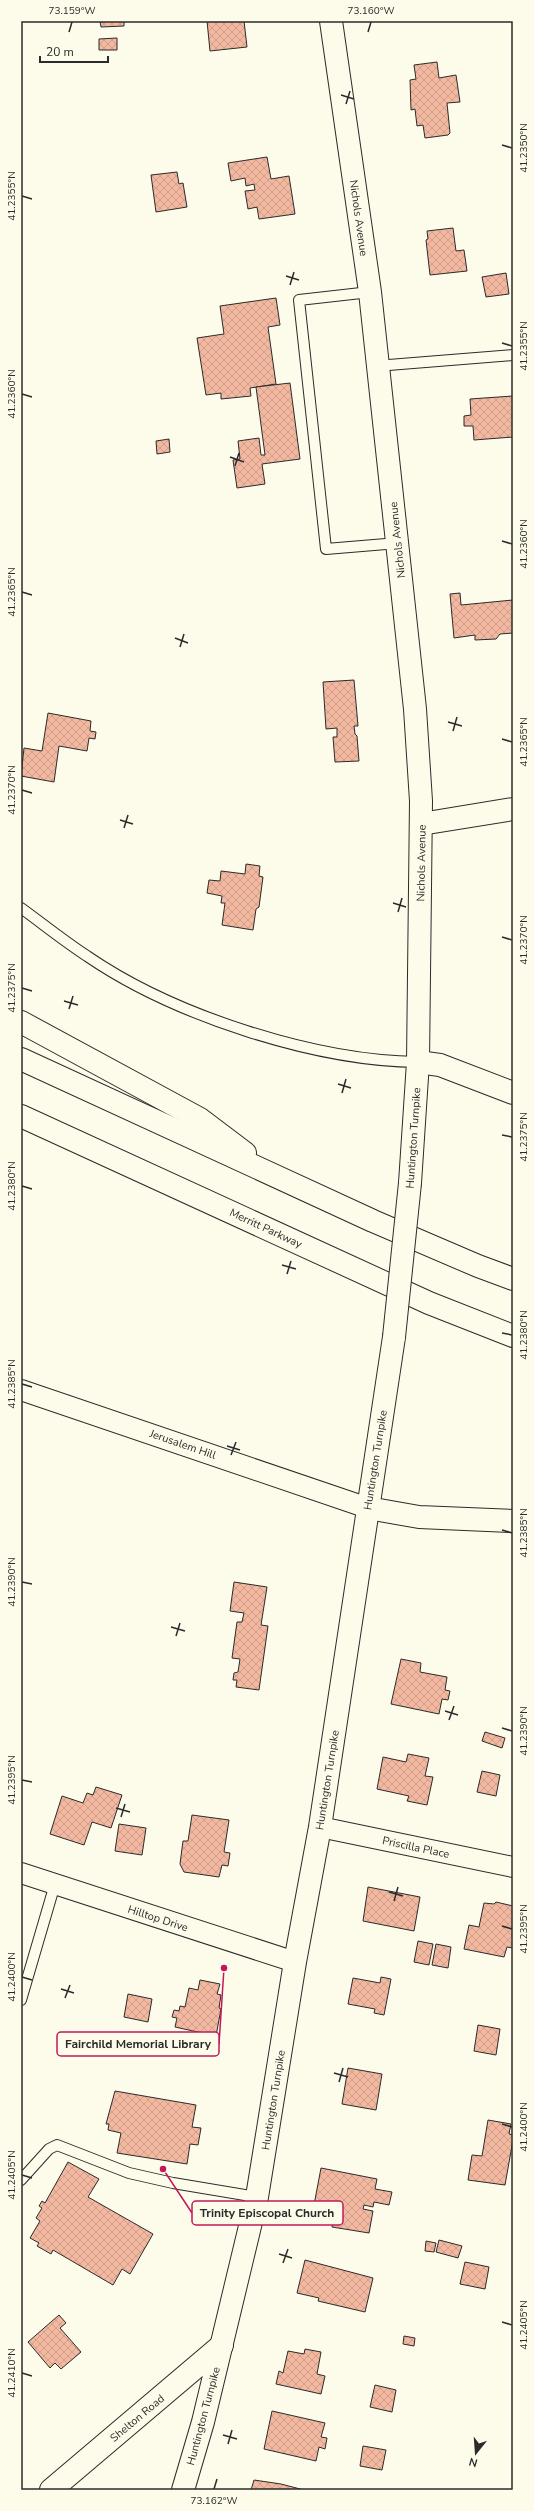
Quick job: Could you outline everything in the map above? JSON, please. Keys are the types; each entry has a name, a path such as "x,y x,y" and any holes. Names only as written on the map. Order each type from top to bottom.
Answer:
{"main road":[{"name":"Nichols Avenue","path":"331,21 370,292 376,366 398,544 415,709 421,824 418,1062"},
{"path":"421,824 513,809"},
{"path":"21,1022 200,1119 278,1178"},
{"path":"21,1059 278,1178 471,1263 513,1279"},
{"path":"418,1062 440,1065 513,1093"},
{"name":"Huntington Turnpike","path":"183,2490 222,2345 257,2198 295,1962 320,1827 394,1338 410,1183 418,1062"},
{"name":"Merritt Parkway","path":"21,1116 430,1303 513,1336"},
{"path":"21,1131 154,1177"},
{"path":"368,1508 418,1517 513,1521"},
{"name":"Shelton Road","path":"51,2490 222,2345"}],"street":[{"name":"Jerusalem Hill","path":"21,1390 368,1508"},
{"name":"Priscilla Place","path":"320,1827 513,1867"},
{"name":"Hilltop Drive","path":"21,1873 295,1962"}],"lane":[{"path":"370,292 299,300 325,542 326,549 398,544"},
{"path":"376,366 513,355"},
{"path":"21,908 88,957 143,989 196,1014 245,1031 310,1047 374,1060 418,1062"},
{"path":"21,2000 56,1884"},
{"path":"21,2180 49,2149 57,2145 129,2173 257,2198"}],"building":[{"path":"100,21 124,21 124,26 101,27"},
{"path":"207,21 244,21 247,47 210,51"},
{"path":"117,38 117,50 99,50 99,39"},
{"path":"437,62 439,78 456,75 460,102 447,103 450,133 448,135 425,138 423,125 417,126 415,109 411,110 410,80 416,79 414,65"},
{"path":"267,157 271,179 289,176 295,214 259,219 257,207 248,209 245,191 255,190 254,184 246,186 245,178 231,181 228,163"},
{"path":"177,172 179,184 183,183 187,207 156,212 151,175"},
{"path":"453,228 456,251 464,250 467,271 430,275 426,240 428,239 427,231"},
{"path":"506,273 509,294 486,297 482,277"},
{"path":"276,298 280,325 268,327 276,384 250,388 251,396 221,399 221,393 206,395 197,338 224,334 220,306"},
{"path":"290,383 300,459 262,464 265,484 237,488 233,460 240,459 238,441 259,438 261,455 265,455 256,387"},
{"path":"513,396 513,437 474,440 473,426 464,426 464,416 471,415 470,399"},
{"path":"169,439 170,452 157,454 156,441"},
{"path":"460,593 461,605 513,600 513,633 500,634 496,639 475,640 475,635 454,638 450,594"},
{"path":"354,680 358,726 354,726 355,734 357,736 359,761 335,762 333,737 337,737 337,728 326,729 323,682"},
{"path":"48,713 91,721 90,731 96,732 95,739 89,738 87,751 59,746 54,782 21,776 24,748 42,751"},
{"path":"246,864 260,866 259,876 263,877 259,907 256,909 253,930 222,925 225,903 221,903 222,896 207,893 209,880 220,881 221,871 245,874"},
{"path":"234,1582 267,1587 261,1625 268,1626 259,1690 236,1687 237,1680 233,1680 234,1673 238,1672 240,1659 232,1658 237,1622 242,1622 244,1613 230,1611"},
{"path":"401,1659 421,1663 420,1672 447,1677 445,1690 450,1691 448,1700 442,1699 439,1714 391,1704"},
{"path":"485,1732 505,1738 502,1748 482,1741"},
{"path":"408,1754 429,1758 425,1776 433,1777 427,1805 407,1801 409,1796 377,1789 383,1757 406,1762"},
{"path":"482,1771 500,1775 496,1796 477,1792"},
{"path":"96,1787 122,1795 111,1828 92,1822 84,1845 50,1834 62,1796 83,1803 87,1793 93,1795"},
{"path":"192,1815 229,1820 224,1852 230,1853 228,1866 222,1865 219,1877 184,1872 180,1864 183,1841 188,1841"},
{"path":"119,1824 146,1828 142,1855 115,1851"},
{"path":"368,1887 420,1897 414,1931 363,1921"},
{"path":"496,1902 513,1906 513,1948 507,1947 504,1957 464,1949 469,1925 479,1927 484,1903 494,1904"},
{"path":"418,1941 433,1944 429,1965 414,1962"},
{"path":"436,1944 451,1947 448,1968 432,1965"},
{"path":"381,1977 391,1979 384,2015 374,2013 375,2009 348,2004 353,1978 380,1983"},
{"path":"200,1980 220,1984 217,1994 221,1995 219,2008 221,2009 216,2036 175,2027 177,2018 172,2017 174,2010 179,2011 180,2006 185,2007 189,1988 198,1990"},
{"path":"128,1994 152,1999 148,2022 124,2017"},
{"path":"478,2025 500,2029 496,2055 474,2051"},
{"path":"348,2068 382,2074 376,2110 342,2104"},
{"path":"115,2091 196,2105 192,2127 201,2128 198,2145 190,2144 187,2164 117,2153 121,2133 108,2130 109,2124 106,2124"},
{"path":"488,2120 511,2124 509,2134 513,2135 513,2140 505,2185 468,2180 472,2155 482,2156"},
{"path":"68,2162 99,2179 88,2197 153,2234 130,2274 122,2269 113,2285 53,2250 51,2254 37,2246 39,2243 30,2238 40,2221 36,2218 42,2208 39,2206 42,2201 45,2203"},
{"path":"321,2168 377,2179 375,2189 392,2192 389,2205 374,2202 373,2207 364,2205 363,2209 373,2211 369,2233 332,2227 335,2209 314,2205"},
{"path":"439,2240 462,2246 458,2258 436,2252"},
{"path":"426,2241 436,2243 434,2252 425,2251"},
{"path":"305,2260 373,2278 365,2312 318,2301 319,2298 297,2293"},
{"path":"465,2262 489,2267 485,2289 460,2284"},
{"path":"59,2315 66,2323 60,2328 81,2352 61,2369 55,2363 50,2368 28,2342"},
{"path":"404,2336 415,2338 414,2346 403,2344"},
{"path":"305,2349 321,2352 317,2374 325,2376 321,2394 276,2384 279,2371 283,2373 288,2351 304,2354"},
{"path":"375,2385 396,2390 392,2412 370,2407"},
{"path":"272,2411 325,2423 321,2437 327,2438 325,2449 319,2447 316,2461 264,2449"},
{"path":"363,2446 386,2450 382,2470 360,2466"},
{"path":"254,2480 281,2484 304,2490 251,2490"}],"place":[{"name":"Fairchild Memorial Library","path":"224,1968"},
{"name":"Trinity Episcopal Church","path":"163,2169"}]}
